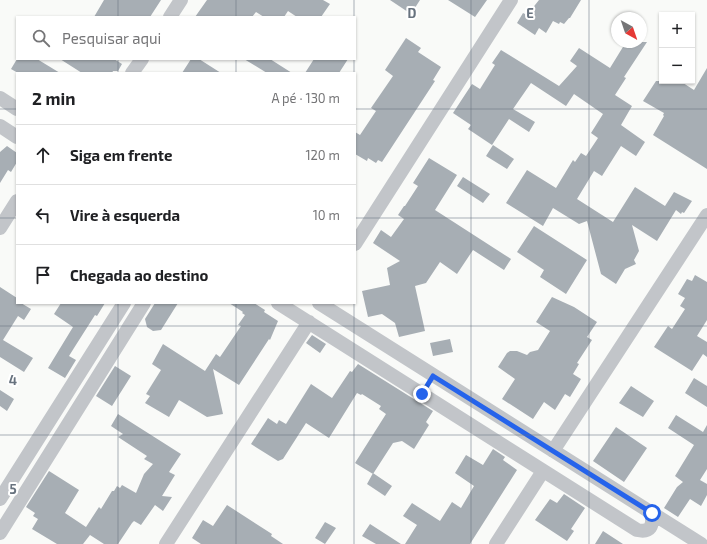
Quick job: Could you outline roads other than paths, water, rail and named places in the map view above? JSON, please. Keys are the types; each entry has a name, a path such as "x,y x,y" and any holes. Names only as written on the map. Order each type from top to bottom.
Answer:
{"street":[{"path":"171,16 181,0"},
{"path":"356,242 512,0"},
{"path":"133,72 141,60"},
{"path":"0,98 16,108"},
{"path":"0,126 16,136"},
{"path":"0,228 16,203"},
{"path":"553,451 707,215"},
{"path":"0,499 123,304"},
{"path":"2,525 110,359 143,304"},
{"path":"280,304 637,530 645,531 649,529 652,524 652,513"},
{"path":"322,304 433,376 701,544"},
{"path":"166,544 309,322"},
{"path":"94,350 110,359"},
{"path":"422,394 433,376"},
{"path":"496,544 543,471"}]}
